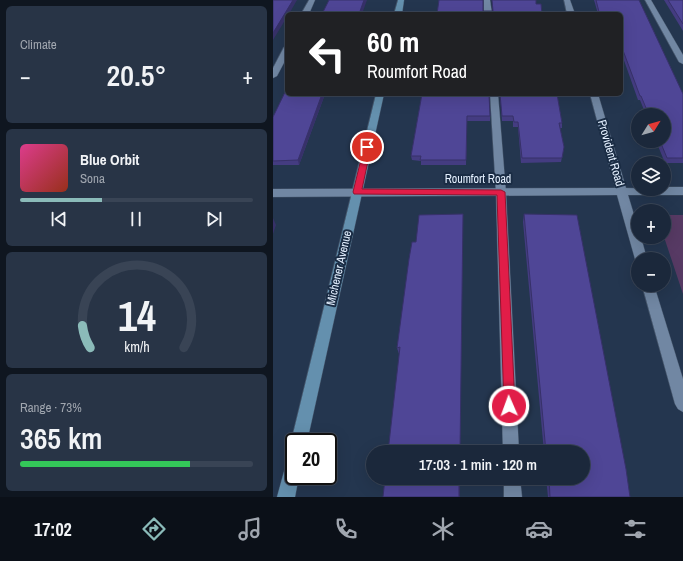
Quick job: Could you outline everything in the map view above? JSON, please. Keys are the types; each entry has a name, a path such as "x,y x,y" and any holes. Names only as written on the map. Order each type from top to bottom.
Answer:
{"street":[{"path":"306,12 312,0"},
{"path":"398,12 401,0"},
{"path":"487,0 488,12"},
{"path":"567,0 570,12"},
{"path":"648,0 683,62"},
{"path":"273,76 285,53"},
{"name":"Michener Avenue","path":"301,433 380,96"},
{"path":"494,96 501,192 511,445"},
{"name":"Provident Road","path":"595,96 639,252"},
{"name":"Roumfort Road","path":"273,193 683,191"},
{"path":"650,292 683,404"},
{"path":"286,497 289,485"},
{"path":"512,485 513,497"}],"shaded area":[{"path":"671,215 683,215 683,294 671,258 671,252 669,252 666,244 671,244"}],"building":[{"path":"273,0 293,0 285,12 273,33"},
{"path":"329,0 364,0 360,12 323,12"},
{"path":"439,0 483,0 483,11 493,11 492,0 536,0 536,4 541,4 542,12 437,12"},
{"path":"596,0 639,0 683,94 683,158 671,158 671,156 666,156 663,148 671,148 671,108 646,108 640,96 623,50 623,12 599,12"},
{"path":"668,0 683,0 683,24"},
{"path":"285,92 285,96 321,96 298,160 273,161 273,117"},
{"path":"422,96 489,96 490,116 467,116 466,160 420,160 421,156 411,156"},
{"path":"500,96 557,96 562,123 559,123 564,147 562,158 522,158 518,122 514,122 513,116 502,116"},
{"path":"463,214 460,445 389,445 400,347 397,348 409,259 412,242 416,242 419,215"},
{"path":"524,214 577,215 626,469 630,497 550,497 549,485 590,485 590,445 545,445"},
{"path":"384,485 459,485 459,497 383,497"}],"route":[{"path":"367,147 357,192 501,192 509,406"}]}
